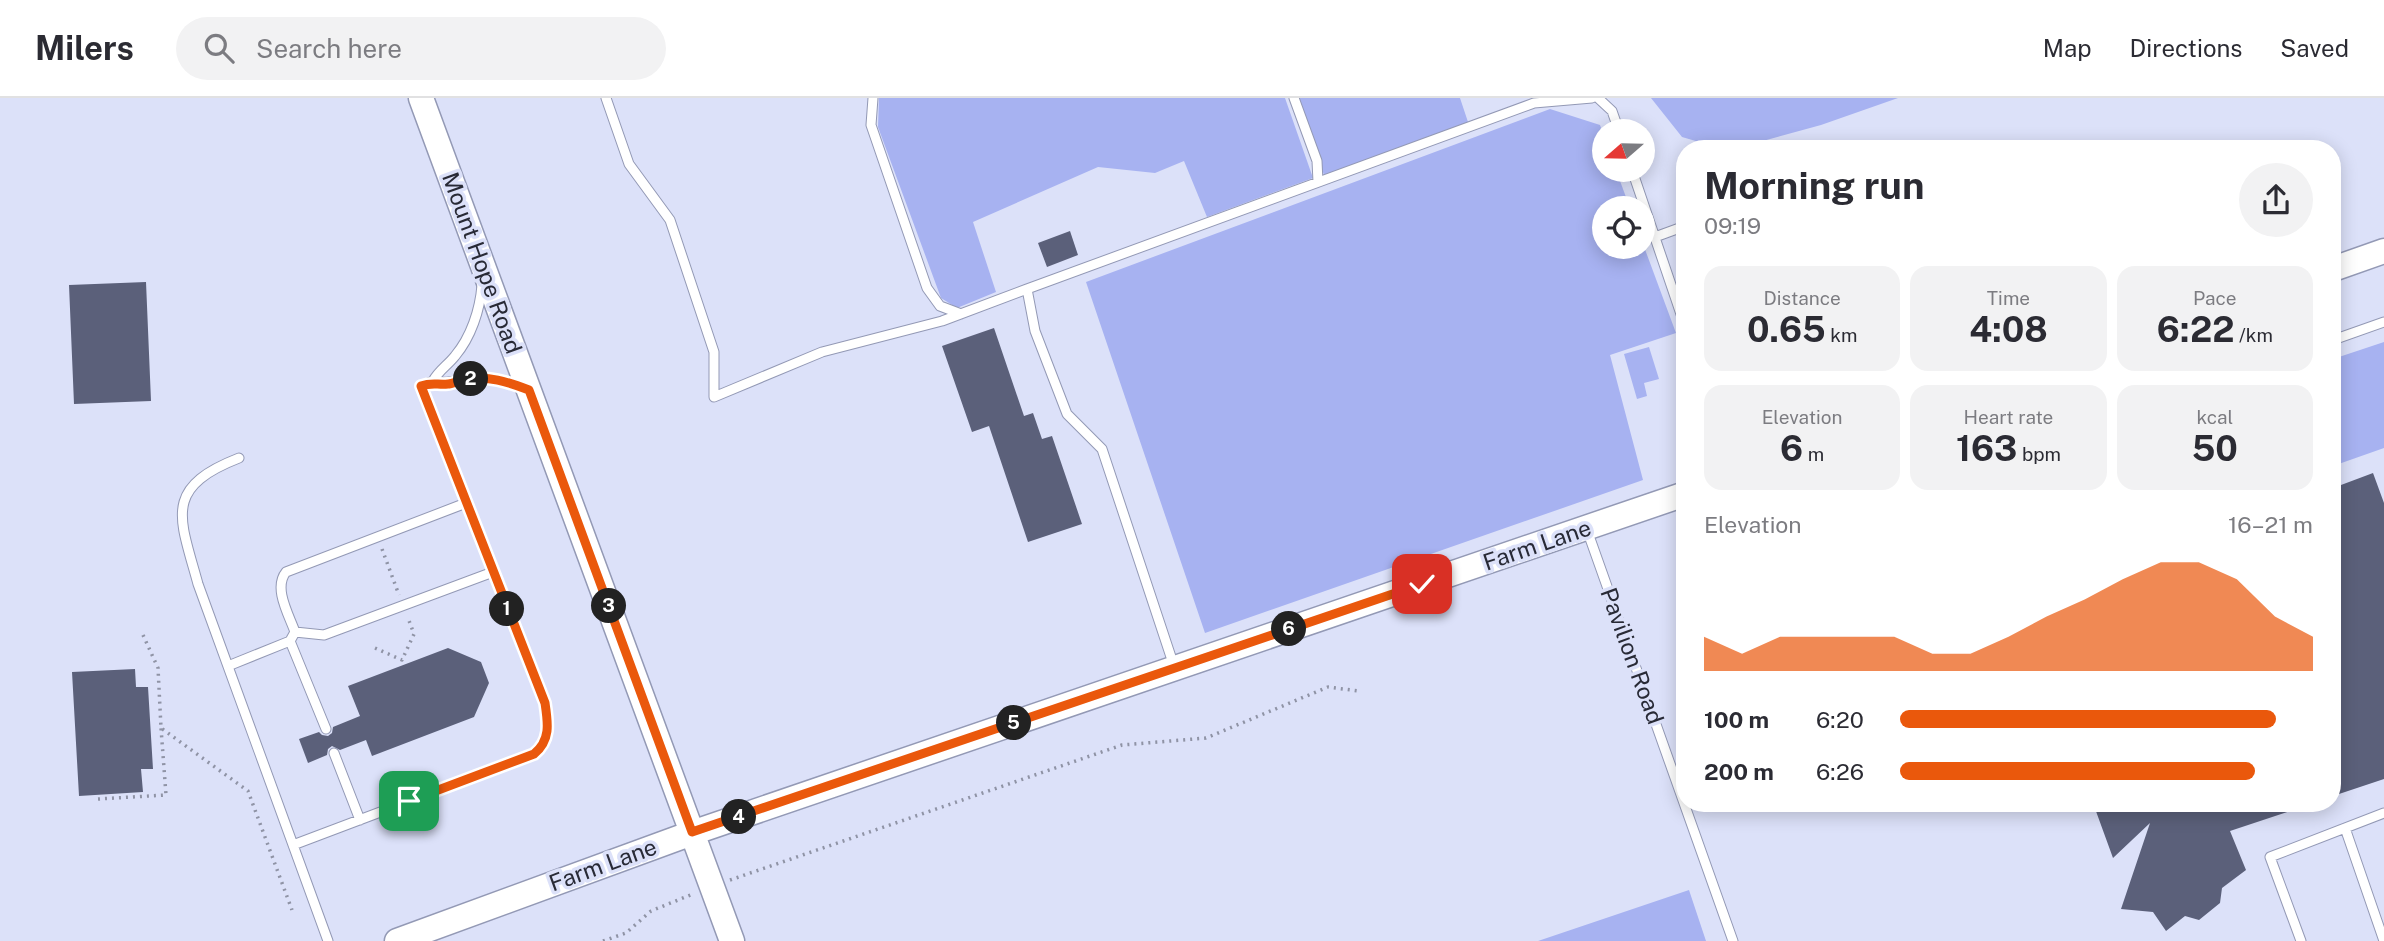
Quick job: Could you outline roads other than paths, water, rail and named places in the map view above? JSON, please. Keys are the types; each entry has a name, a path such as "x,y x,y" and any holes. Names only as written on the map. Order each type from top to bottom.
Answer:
{"street":[{"name":"Mount Hope Road","path":"421,98 732,941"},
{"path":"2341,266 2384,251"},
{"name":"Farm Lane","path":"397,941 692,832 1676,497"}],"lane":[{"path":"606,98 629,164 670,220 714,352 714,397 822,352 942,321 1534,103 1592,98"},
{"path":"873,98 871,125 927,288 940,306 961,314"},
{"path":"1294,98 1317,161 1318,182"},
{"path":"1598,98 1612,111 1615,119"},
{"path":"1676,229 1655,237 1676,299"},
{"path":"433,382 439,370 454,358 467,338 481,301 483,266"},
{"path":"1027,289 1035,331 1067,414 1102,449 1174,668"},
{"path":"2341,337 2384,323"},
{"path":"293,845 534,754 546,738 548,727 545,703 421,386 433,382 448,384 484,378 505,381 529,390"},
{"path":"239,458 213,468 199,477 185,497 182,524 198,584 328,941"},
{"path":"228,666 290,642 295,632 280,587 281,578 286,572 466,503"},
{"name":"Pavilion Road","path":"1586,528 1676,781"},
{"path":"295,632 324,635 493,572"},
{"path":"290,642 326,729"},
{"path":"334,752 360,820"},
{"name":"Pavilion Road","path":"1687,812 1733,941"},
{"path":"2301,941 2270,857 2384,813"},
{"path":"2345,828 2384,941"}]}
